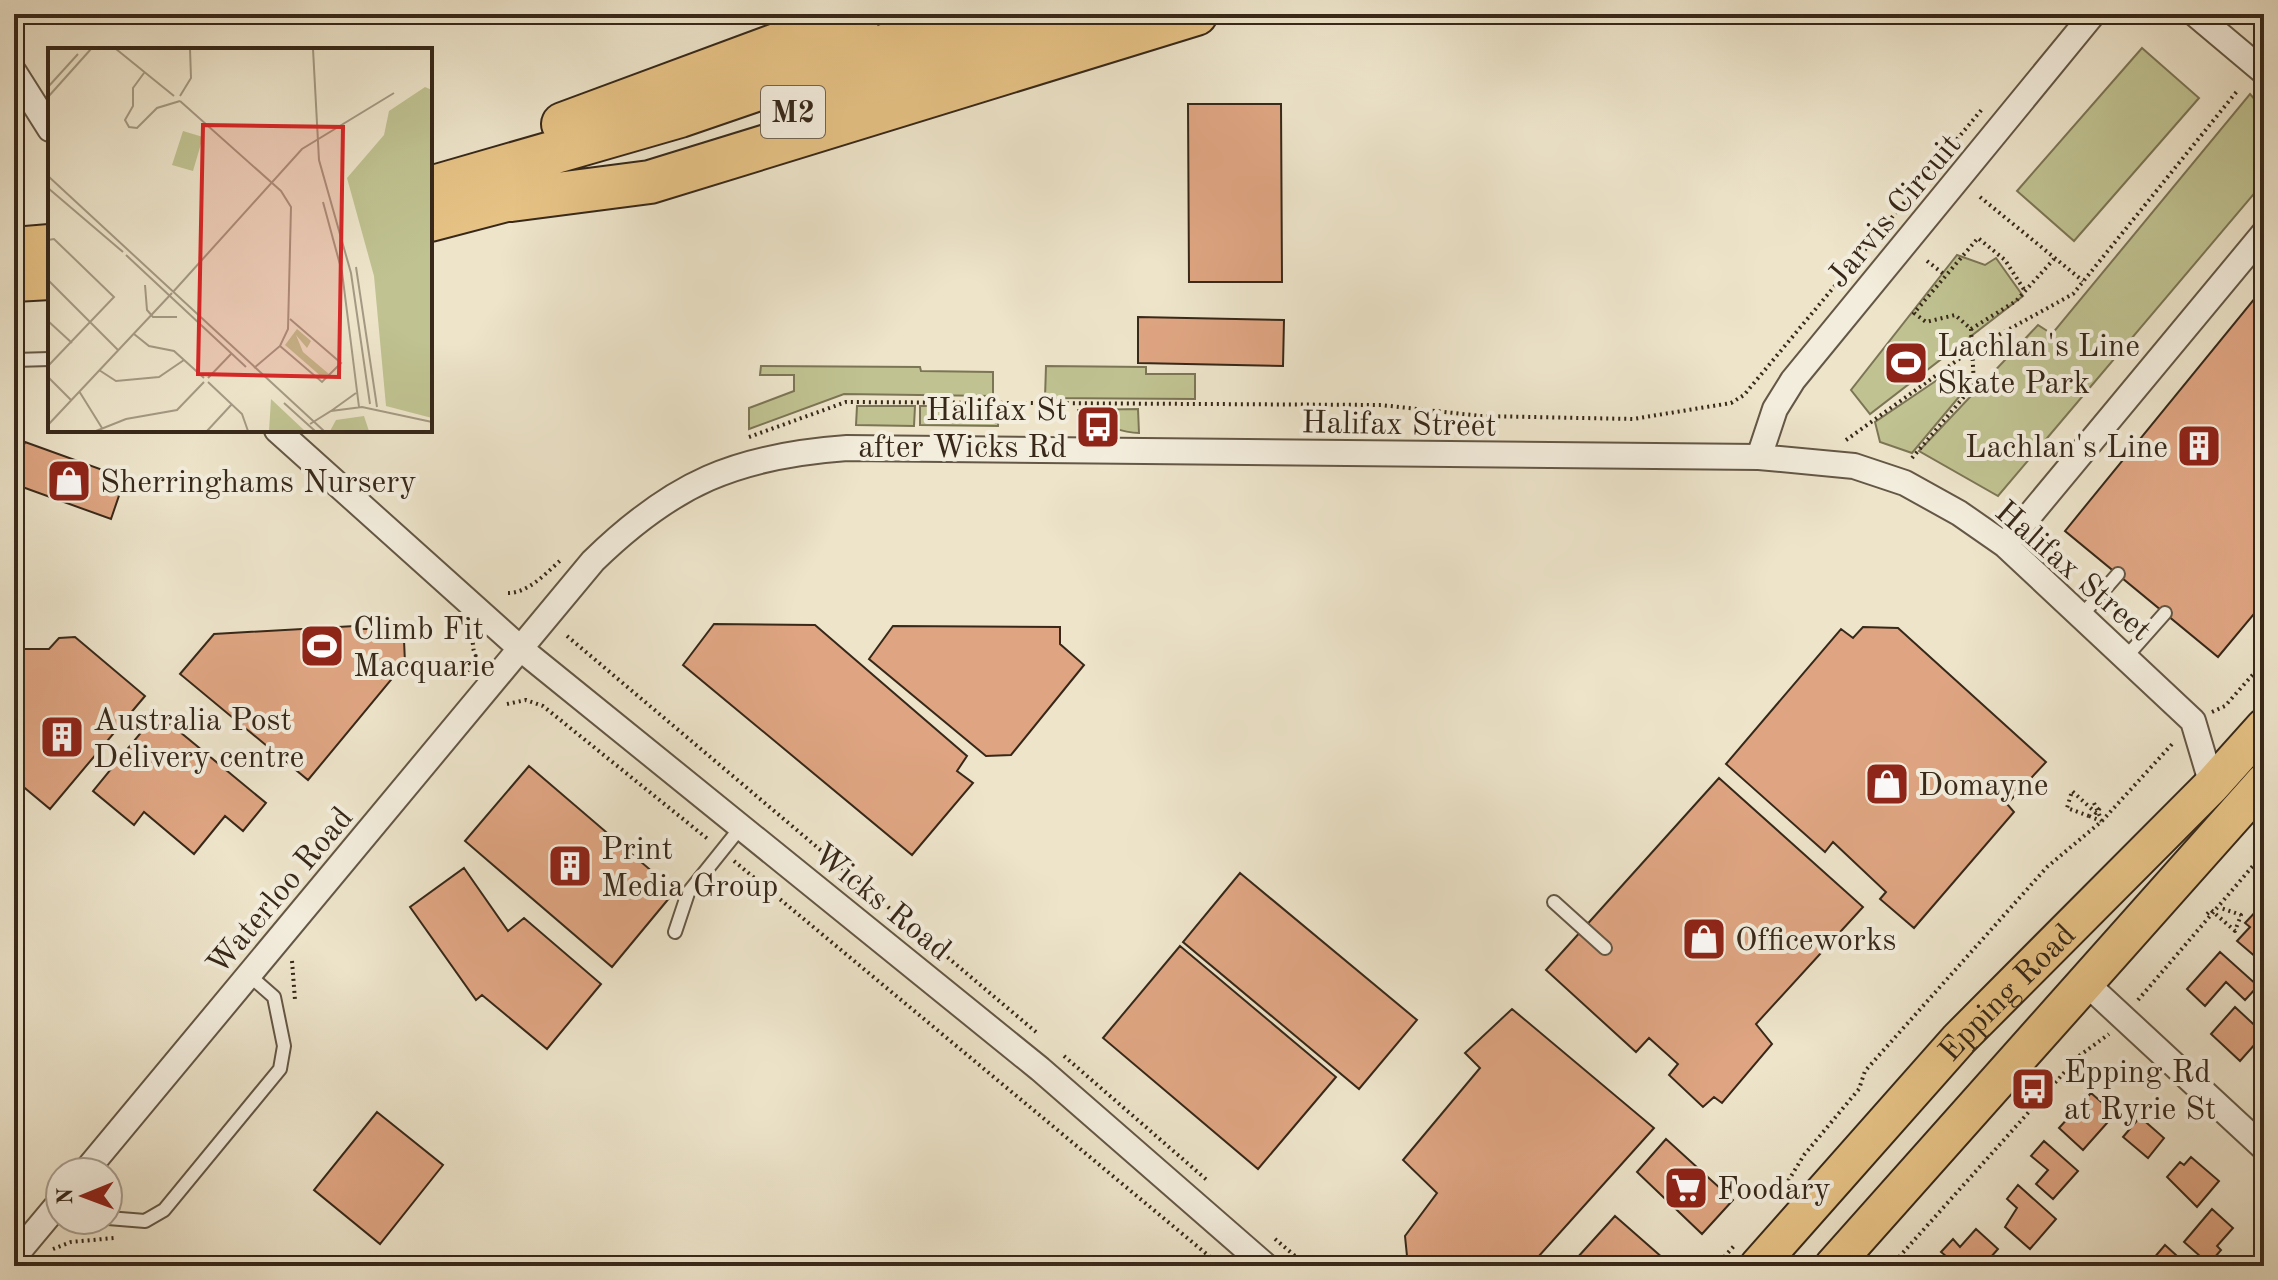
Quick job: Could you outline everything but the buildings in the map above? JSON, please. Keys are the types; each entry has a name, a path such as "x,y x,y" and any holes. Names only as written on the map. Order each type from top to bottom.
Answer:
{"highway":[{"path":"432,198 494,149 860,14"},
{"name":"M2","path":"432,199 977,14"},
{"name":"M2","path":"432,199 511,200 740,131 1072,14"},
{"path":"511,200 650,182 1196,14"},
{"path":"14,280 40,255"}],"main road":[{"name":"Epping Road","path":"1746,1255 2212,785 2264,727"},
{"name":"Epping Road","path":"1833,1266 2264,782"}],"street":[{"name":"Jarvis Circuit","path":"1759,457 1775,409 1793,380 2093,14"},
{"path":"2195,14 2264,72"},
{"path":"14,72 48,126"},
{"path":"2005,545 2264,233"},
{"name":"Wicks Road","path":"279,432 521,649 1040,1069 1266,1266"},
{"name":"Halifax Street","path":"521,649 593,561 627,528 703,479 738,464 792,452 847,448 1759,457 1854,466 1905,483 1959,513 2005,545 2193,721 2212,785"},
{"name":"Waterloo Road","path":"98,1156 521,649"},
{"path":"2087,984 2264,1148"},
{"path":"14,1257 44,1221"}],"lane":[{"path":"14,360 48,359"},
{"path":"2082,615 2118,574"},
{"path":"2126,657 2165,613"},
{"path":"675,932 688,893 741,827"},
{"path":"1554,902 1605,948"},
{"path":"124,1219 145,1221 164,1210 280,1069 284,1046 274,997 249,975"}],"path":[{"path":"1846,440 1973,349 2037,317 2073,294 2238,90"},
{"path":"1744,395 1985,105"},
{"path":"1980,197 2083,281"},
{"path":"1912,458 1974,385 1971,329 1955,315 1926,322 1914,313 1978,238 2005,260 2025,291"},
{"path":"1971,329 2016,301 2055,259"},
{"path":"1927,261 1945,275"},
{"name":"Wicks Road","path":"567,636 1046,1041"},
{"path":"467,672 475,661 472,637"},
{"path":"504,705 516,700 543,706 1221,1266"},
{"path":"2100,808 2096,813 2072,791 2067,808 2102,821"},
{"path":"2094,803 2102,821"},
{"path":"1773,1201 1804,1155 1859,1089 1865,1071 2047,867 2102,821"},
{"path":"1891,1266 2079,1056 2108,1035 2123,1019 2264,853"},
{"path":"2209,916 2211,910 2235,931 2241,915 2218,908"},
{"path":"1058,1050 1127,1107 1210,1184"},
{"path":"1273,1238 1307,1266"},
{"path":"1716,1266 1746,1255"}],"green space":[{"path":"2142,48 2199,98 2074,241 2017,191"},
{"path":"2250,94 2264,110 2264,182 1998,496 1919,451 2038,325 2052,334"},
{"path":"1957,255 1985,265 1996,258 2023,296 1870,414 1851,390"},
{"path":"761,366 920,367 921,371 993,372 993,396 844,394 749,429 749,408 794,391 794,375 760,375"},
{"path":"1046,366 1146,367 1146,374 1195,374 1195,399 1045,398"},
{"path":"1949,372 1964,391 1912,453 1880,442 1875,422"},
{"path":"857,406 915,406 914,426 856,425"},
{"path":"920,406 999,406 998,426 920,425"},
{"path":"1138,409 1139,433 1078,421 1078,410"}],"place":[{"name":"Lachlan's Line Skate Park","path":"1906,363"},
{"name":"Halifax St after Wicks Rd","path":"1098,427"},
{"name":"Lachlan's Line","path":"2199,446"},
{"name":"Sherringhams Nursery","path":"69,481"},
{"name":"Climb Fit Macquarie","path":"322,646"},
{"name":"Australia Post Delivery centre","path":"62,737"},
{"name":"Domayne","path":"1887,784"},
{"name":"Print Media Group","path":"570,866"},
{"name":"Officeworks","path":"1704,939"},
{"name":"Epping Rd at Ryrie St","path":"2033,1089"},
{"name":"Foodary","path":"1686,1188"}]}
